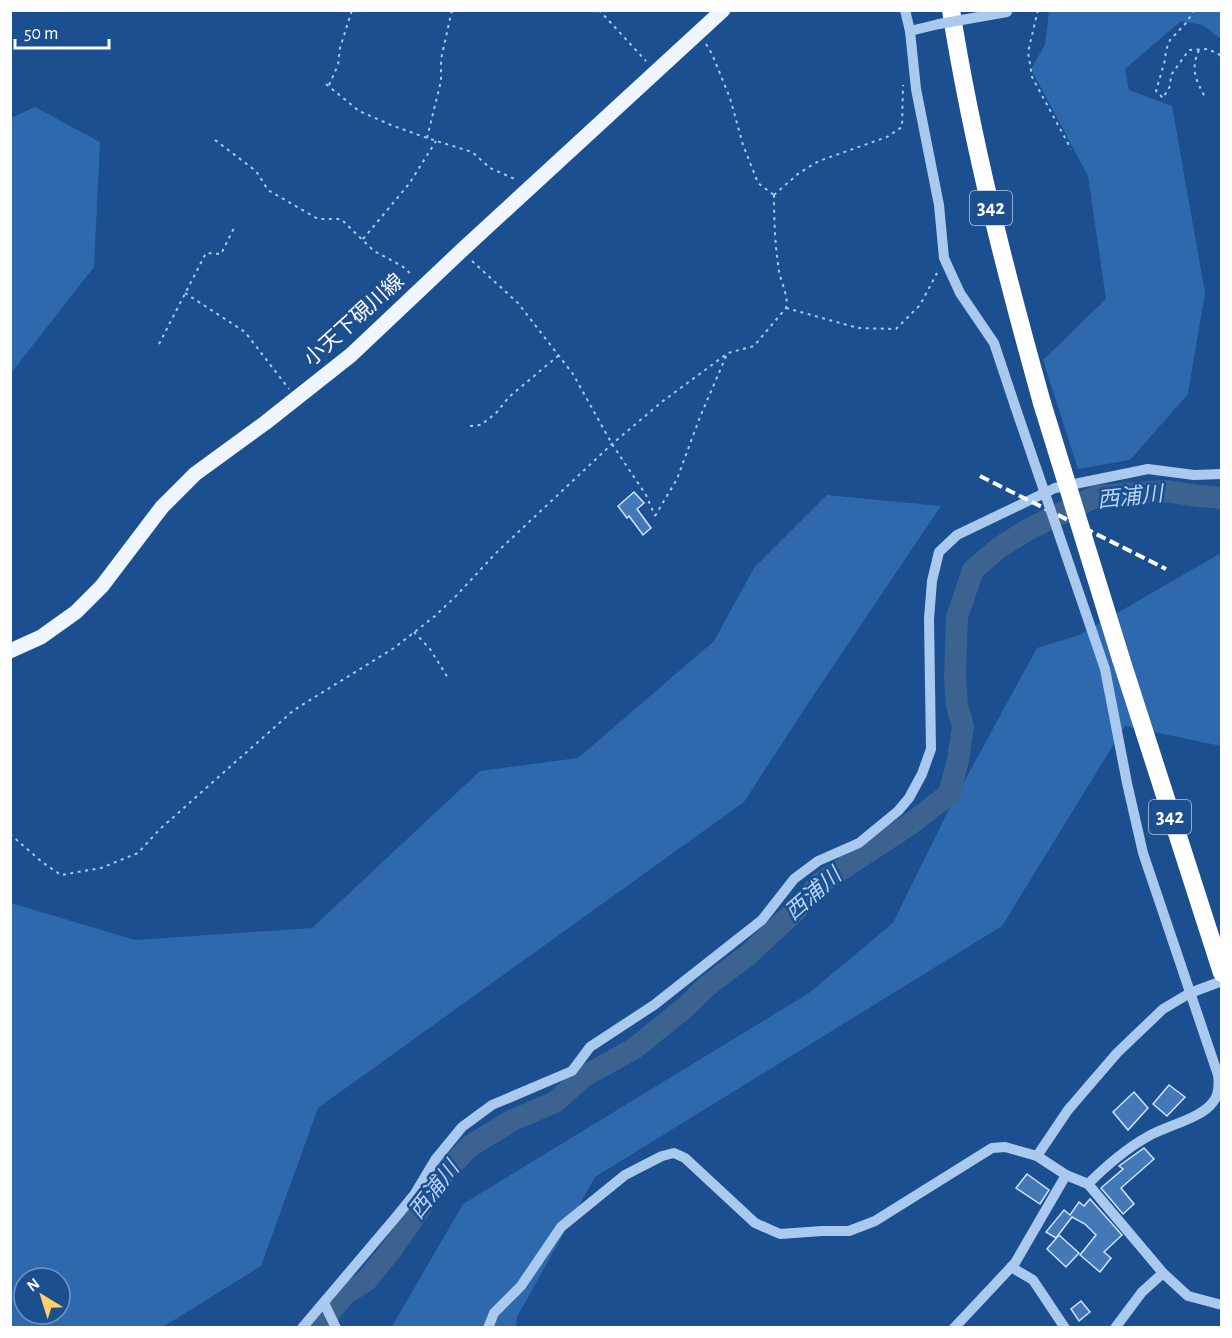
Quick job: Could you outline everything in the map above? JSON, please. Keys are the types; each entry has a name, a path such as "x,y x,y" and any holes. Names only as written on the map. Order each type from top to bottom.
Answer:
{"highway":[{"name":"342","path":"945,17 959,65 1006,273 1042,403 1221,973"}],"main road":[{"name":"小天下硯川線","path":"10,651 41,637 76,612 102,586 162,507 195,474 351,355 723,10"}],"street":[{"path":"904,10 910,31 916,89 939,205 944,258 960,293 994,343 1105,669 1143,853 1220,1086 1214,1102 1208,1107 1196,1115 1150,1135 1127,1149 1088,1184"},
{"path":"910,31 945,17 1012,11"},
{"path":"302,1328 414,1195 435,1160 462,1127 492,1105 572,1071 590,1047 654,1005 762,920 794,879 818,861 859,843 909,798 922,774 931,749 929,619 932,581 939,552 957,535 1055,488 1148,469 1194,475 1221,474"},
{"path":"1037,1156 1068,1110 1117,1053 1163,1009 1191,993 1221,981"},
{"path":"488,1328 494,1313 521,1286 561,1227 625,1175 662,1156 674,1153 685,1158 755,1223 780,1234 849,1231 875,1221 992,1148 1005,1147 1037,1156 1066,1175 1088,1184 1163,1273 1188,1296 1221,1305"},
{"path":"954,1328 1015,1263 1066,1175"},
{"path":"1011,1267 1033,1280 1065,1328"},
{"path":"1115,1328 1142,1292 1163,1273"},
{"path":"324,1303 336,1328"}],"path":[{"path":"352,10 340,48 338,65 327,85 359,111 391,125 471,152 490,168 531,187"},
{"path":"427,138 441,81 441,59 452,10"},
{"path":"599,10 656,72"},
{"path":"1038,10 1028,52 1032,77 1071,149"},
{"path":"1194,10 1187,22 1170,40 1156,91 1163,98 1170,86 1171,75 1189,51 1208,49 1221,56"},
{"path":"697,34 712,54 758,183 774,195"},
{"path":"1199,50 1194,62 1197,82 1206,99"},
{"path":"10,834 42,862 62,875 101,868 138,853 160,829 294,710 394,648 435,616 496,553 612,444 663,401 728,353 754,346 786,308 787,302 780,272 774,195 799,173 819,161 887,137 902,127 903,80"},
{"path":"214,140 256,171 268,190 318,219 341,219 374,251 402,266 425,285"},
{"path":"363,239 409,184 436,141"},
{"path":"159,344 206,253 221,254 235,226"},
{"path":"461,251 518,303 573,374 612,444 646,495 655,516 677,479 700,417 728,353"},
{"path":"786,308 858,328 896,329 920,305 937,273"},
{"path":"185,293 245,332 296,398"},
{"path":"470,426 481,425 496,413 509,397 559,356"},
{"path":"414,632 430,650 448,678"}],"shaded area":[{"path":"1049,11 1221,11 1221,39 1203,25 1181,21 1125,69 1129,90 1172,106 1205,293 1188,394 1130,460 1078,469 1043,360 1106,299 1088,176 1031,69 1045,45"},
{"path":"35,107 100,142 94,267 11,373 11,118"},
{"path":"827,495 941,506 744,802 318,1108 261,1266 163,1327 11,1327 11,903 135,940 312,928 480,771 578,758 714,641 754,568"},
{"path":"1221,553 1221,746 1125,726 1002,926 595,1177 517,1317 516,1327 391,1328 463,1204 809,993 893,923 946,815 1037,648 1079,635"}],"building":[{"path":"634,492 644,503 637,509 651,528 643,535 629,516 627,518 618,506"},
{"path":"1169,1085 1185,1097 1167,1116 1153,1104"},
{"path":"1134,1092 1148,1108 1128,1130 1113,1112"},
{"path":"1144,1148 1154,1159 1121,1188 1134,1204 1123,1214 1101,1188 1123,1169 1119,1166"},
{"path":"1027,1174 1049,1190 1040,1204 1016,1188"},
{"path":"1090,1199 1122,1235 1104,1252 1111,1258 1100,1272 1080,1255 1096,1235 1085,1224 1072,1217 1056,1238 1046,1232 1064,1210 1070,1215 1079,1202 1084,1206"},
{"path":"1059,1235 1079,1253 1066,1267 1047,1249"},
{"path":"1081,1301 1090,1312 1079,1321 1071,1309"}],"waterway":[{"name":"西浦川","path":"317,1328 345,1294 366,1281 392,1249 445,1172 470,1146 513,1120 555,1102 583,1077 635,1048 688,1005 707,986 748,955 796,910 819,884 909,825 949,794 958,760 963,727 957,705 955,677 957,617 973,570 1000,547 1029,529 1097,496 1165,491 1222,498"}],"railway":[{"path":"980,476 1166,569"}]}
